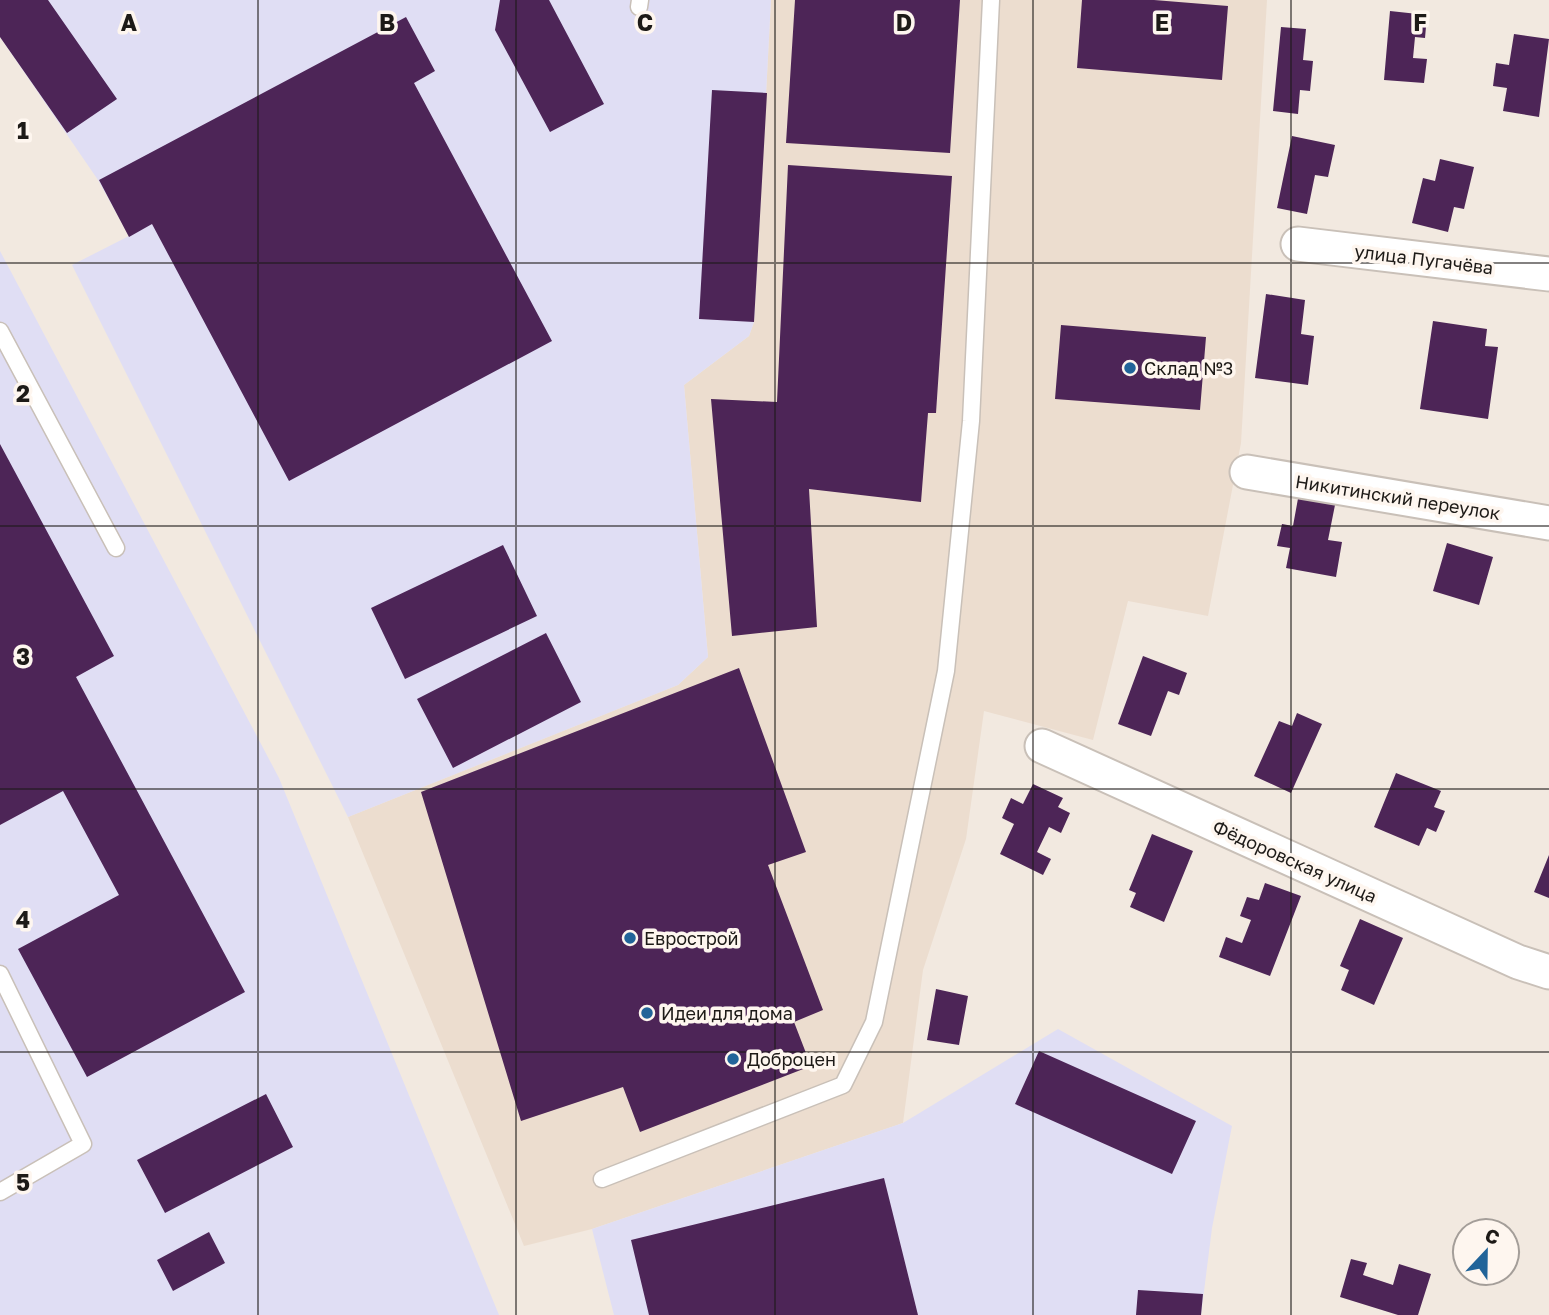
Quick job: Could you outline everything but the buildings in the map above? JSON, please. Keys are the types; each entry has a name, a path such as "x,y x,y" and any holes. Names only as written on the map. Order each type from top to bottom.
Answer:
{"street":[{"name":"улица Пугачёва","path":"1298,244 1549,274"},
{"name":"Никитинский переулок","path":"1247,472 1549,523"},
{"name":"Фёдоровская улица","path":"1042,746 1518,962 1549,972"}],"lane":[{"path":"602,1180 843,1085 874,1022 946,671 971,421 991,0"},
{"path":"0,331 116,548"},
{"path":"0,974 83,1144 0,1192"}],"shaded area":[{"path":"0,0 771,0 754,322 749,336 684,385 708,657 678,685 348,817 72,265 129,236 98,180 0,37"},
{"path":"771,0 1267,0 1241,443 1208,616 1128,601 1093,740 984,711 966,839 923,970 903,1123 592,1229 524,1246 348,817 678,685 708,657 684,385 749,336 754,322"},
{"path":"0,251 279,778 499,1315 0,1315"},
{"path":"1058,1029 1232,1126 1212,1228 1201,1315 614,1315 592,1229 903,1123"}],"place":[{"name":"Склад №3","path":"1130,368"},
{"name":"Еврострой","path":"630,938"},
{"name":"Идеи для дома","path":"647,1013"},
{"name":"Доброцен","path":"733,1059"}]}
